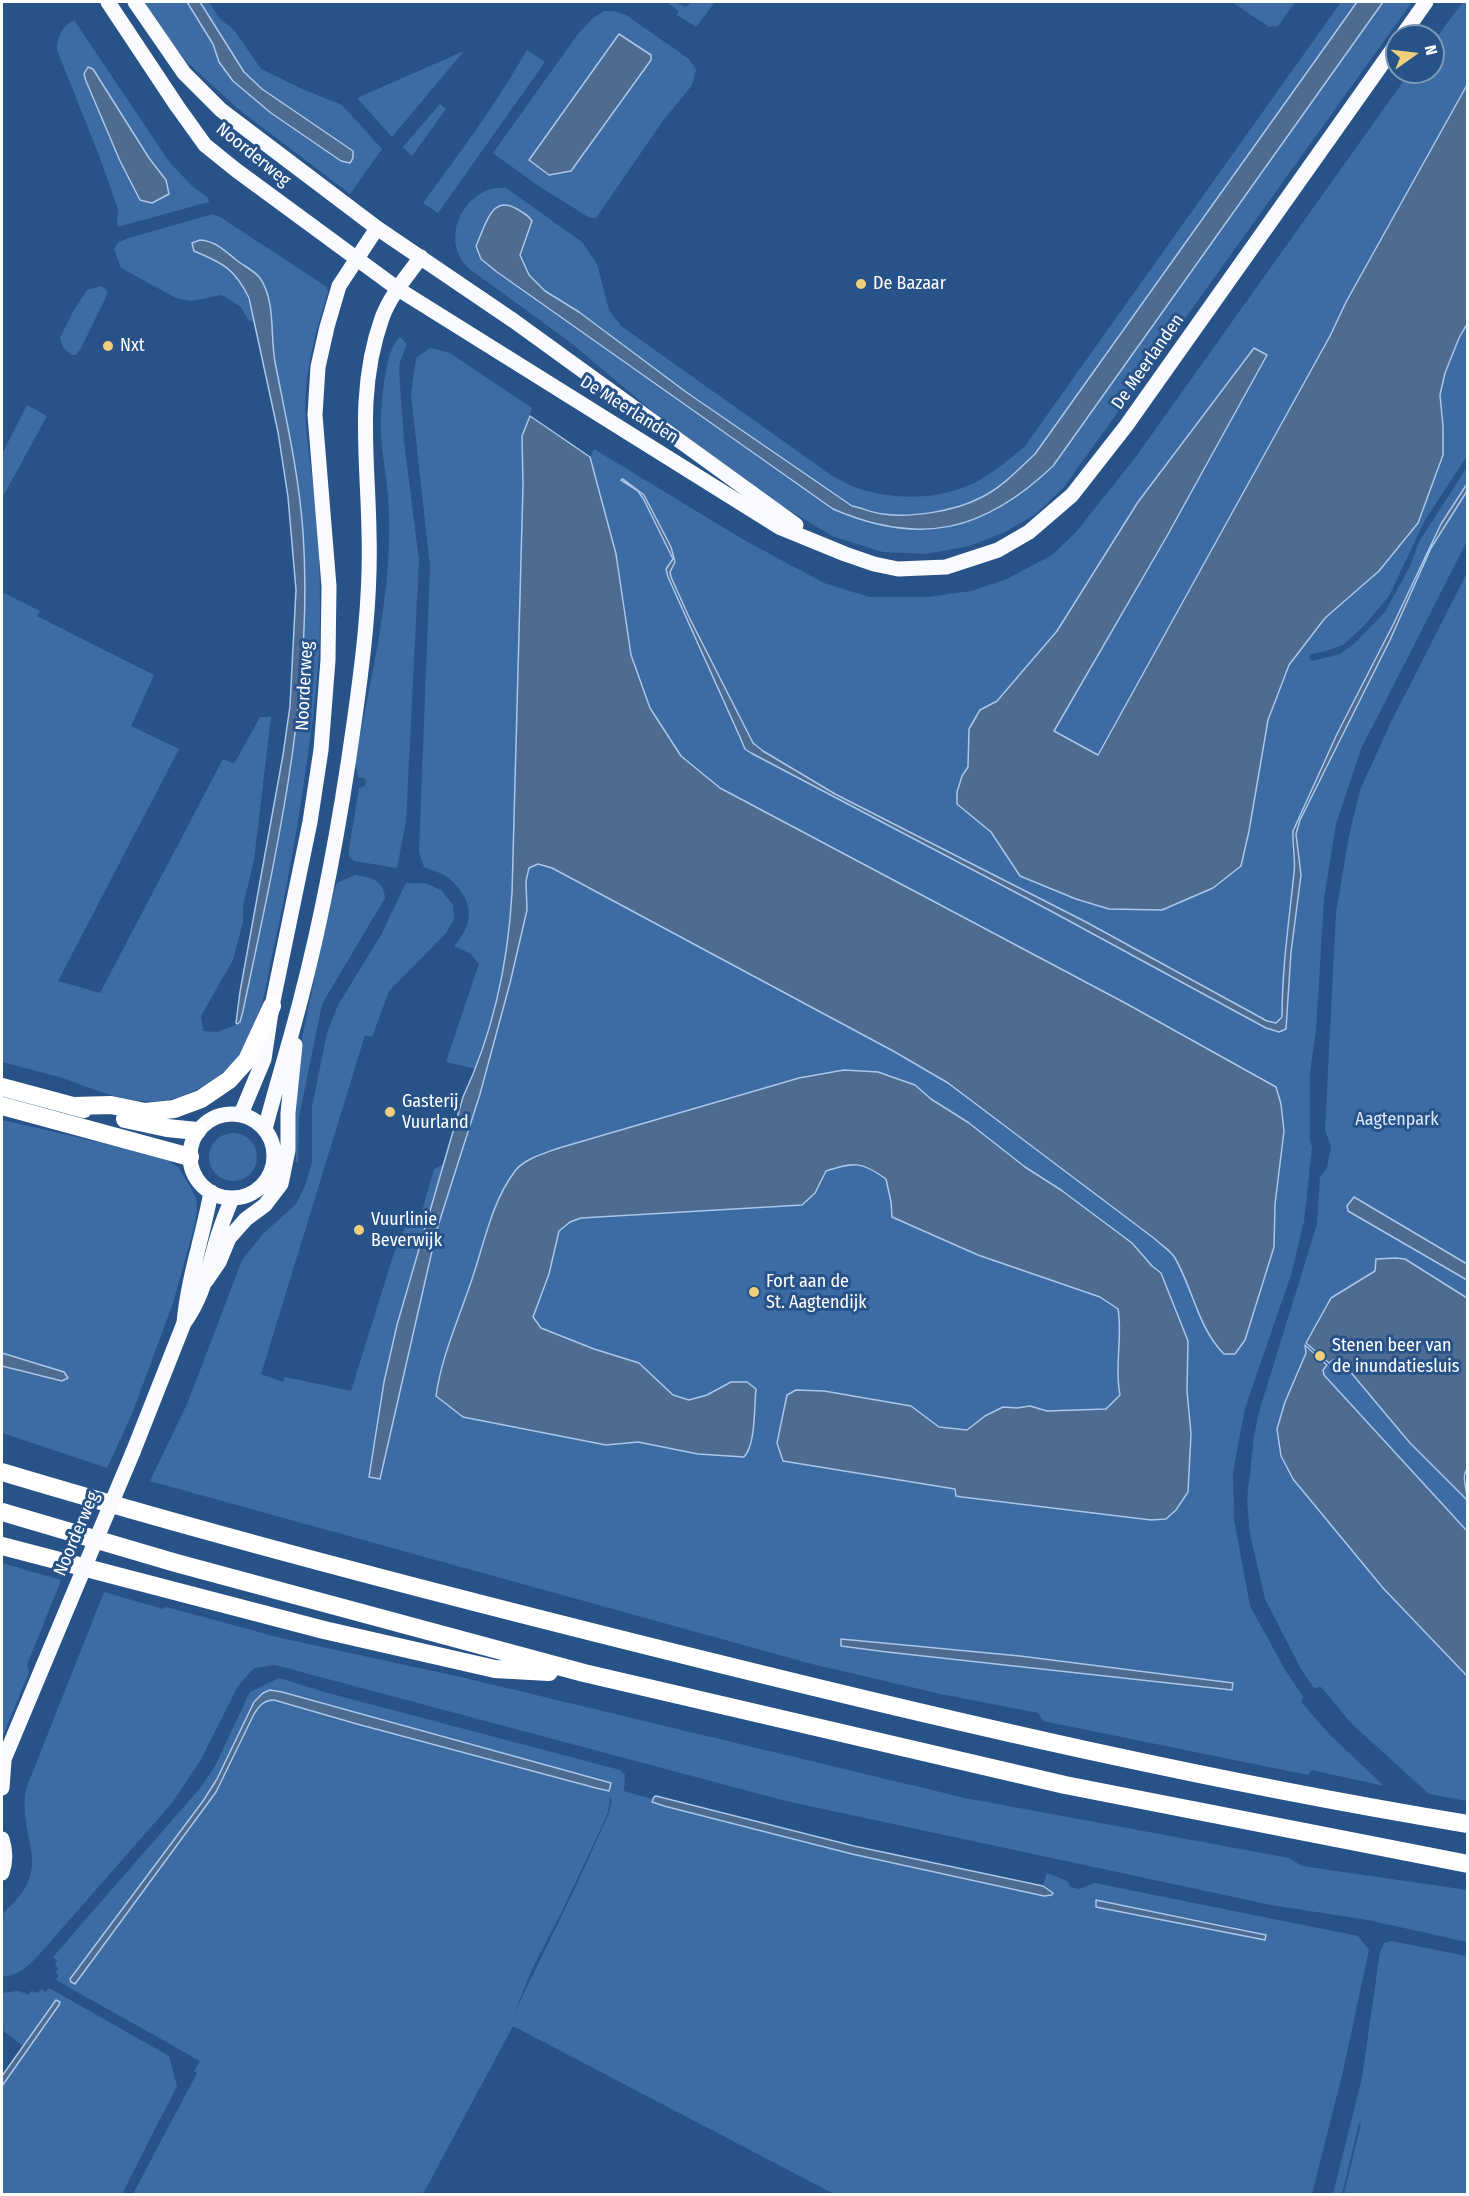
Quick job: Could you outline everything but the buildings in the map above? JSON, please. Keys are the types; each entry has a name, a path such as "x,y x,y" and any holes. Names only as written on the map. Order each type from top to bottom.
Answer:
{"highway":[{"path":"74,1106 111,1105 145,1112 174,1109 201,1099 229,1080 247,1060 272,1006"},
{"path":"2,1087 167,1128 198,1131"},
{"path":"2,1106 190,1157"},
{"path":"2,1460 83,1496"},
{"path":"2,1472 546,1621 863,1699 1149,1765 1367,1808 1467,1824"},
{"path":"2,1512 176,1563 584,1673 1065,1785 1467,1864"},
{"path":"2,1546 244,1611 495,1669 584,1673"}],"main road":[{"name":"Noorderweg","path":"108,2 205,145 398,289"},
{"name":"Noorderweg","path":"135,2 184,73 221,110 377,228 421,257 398,289 383,316 364,399 369,535 365,634 354,725 332,861 300,1003 265,1129"},
{"path":"1410,24 1426,2"},
{"name":"De Meerlanden","path":"398,289 779,527 874,564 898,569 946,567 998,550 1009,544 1029,532 1072,495 1126,426 1385,60"},
{"name":"Noorderweg","path":"241,1114 264,1059 272,1006 310,822 321,750 327,672 329,586 315,415 318,367 339,286 377,228"},
{"name":"De Meerlanden","path":"421,257 514,321 787,520 844,554"},
{"name":"Noorderweg","path":"206,1281 219,1262 229,1238 246,1219 265,1205 281,1184 288,1150 288,1113 300,1003"},
{"path":"228,1113 241,1114 254,1119 265,1129 272,1141 273,1168 267,1180 257,1190 245,1196 232,1198 211,1192 196,1177 190,1157 192,1144 198,1131 206,1122 228,1113"},
{"name":"Noorderweg","path":"184,1323 187,1297 205,1227 211,1192"},
{"name":"Noorderweg","path":"2,1788 3,1763 133,1452 184,1323 196,1306 232,1198"},
{"path":"2,1839 5,1864 2,1873"}],"green space":[{"path":"141,2 187,2 213,44 219,62 233,81 271,113 304,134 352,151 262,89 244,72 200,2 209,2 219,18 234,30 261,69 342,105 382,149 350,194 237,108 186,61"},
{"path":"666,2 675,2 686,7 691,2 715,2 696,27 677,15 679,11"},
{"path":"1232,2 1295,2 1278,26 1269,27"},
{"path":"1341,2 1357,2 1035,454 988,494 970,503 946,510 894,515 852,506 686,392 579,312 545,291 529,275 520,255 531,221 519,211 492,209 488,220 498,273 833,509 856,518 899,528 919,529 961,523 1005,505 1323,85 1383,2 1412,2 1396,24 1385,24 1385,40 1064,487 1036,514 1005,532 969,546 926,554 883,552 832,536 779,504 658,416 570,342 471,270 457,250 455,238 461,215 467,205 477,196 494,188 506,188 582,242 597,264 609,310 621,326 831,475 856,488 906,497 937,495 967,486 987,475 1025,446"},
{"path":"1463,2 1467,2 1468,85 1097,755 1054,731 1167,536 1254,348 1138,502 1057,631 997,701 980,710 969,729 968,767 962,776 957,804 991,832 1020,876 1076,899 1109,909 1162,910 1241,866 1268,720 1289,665 1325,618 1379,571 1409,536 1443,455 1440,395 1445,373 1467,324 1467,456 1425,520 1389,596 1363,627 1343,645 1311,654 1309,658 1313,661 1340,654 1354,644 1385,612 1410,566 1419,542 1467,467 1467,484 1441,524 1393,625 1337,734 1293,831 1295,870 1286,939 1282,1017 1276,1023 1267,1021 1086,922 835,794 753,743 689,617 671,577 670,572 675,562 644,495 638,491 653,516 673,559 668,566 668,577 746,749 1182,981 1261,1026 1286,1028 1291,952 1301,875 1296,834 1300,820 1390,640 1431,548 1467,491 1467,541 1361,749 1336,824 1324,899 1316,1030 1310,1072 1312,1148 1304,1221 1291,1275 1245,1408 1233,1472 1234,1520 1250,1606 1284,1668 1303,1697 1301,1702 1329,1734 1384,1786 1312,1770 1308,1775 1043,1721 1038,1713 941,1694 812,1664 150,1481 188,1402 242,1260 263,1234 296,1204 305,1186 312,1162 312,1107 327,1033 338,1005 381,935 406,883 425,883 441,890 453,905 454,919 446,933 389,991 372,1037 365,1035 261,1374 283,1382 285,1377 351,1391 395,1250 406,1225 418,1225 434,1169 445,1164 391,1349 370,1478 403,1374 437,1229 527,910 526,881 529,867 512,893 509,941 496,1006 476,1069 446,1062 479,964 471,954 454,946 466,929 468,920 469,912 464,896 447,877 424,867 419,852 430,567 411,394 416,358 430,348 450,353 532,408 522,436 523,485 649,707 631,655 616,554 590,457 594,449 744,540 824,583 869,597 928,597 971,591 1005,580 1052,555 1076,532 1135,458 1401,84 1445,84 1445,26"},
{"path":"604,11 626,15 689,59 696,70 692,85 662,122 596,218 590,218 540,187 493,153 578,34 592,19","holes":["619,34 651,55 650,60 571,171 549,175 529,160"]},
{"path":"74,20 170,163 191,185 208,198 209,202 117,227 118,209 57,50 61,32","holes":["93,69 149,158 166,180 98,107 84,74"]},
{"path":"527,50 545,62 438,213 423,203 490,109"},
{"path":"464,51 392,137 357,98"},
{"path":"440,104 446,109 412,156 403,147"},
{"path":"213,214 327,287 328,292 309,364 305,401 319,554 318,671 310,743 292,856 255,1027 237,1058 221,1074 203,1086 172,1099 143,1101 116,1096 62,1078 2,1062 2,592 40,611 37,616 154,675 131,726 179,749 58,981 100,993 223,759 234,764 260,717 271,717 254,860 243,906 243,922 233,960 201,1016 203,1031 217,1032 238,1024 277,851 300,683 305,611 303,531 286,412 274,359 267,293 259,276 246,267 192,243 194,251 229,270 242,285 254,322 249,321 241,307 222,295 191,301 176,298 121,268 114,249 119,242 129,238"},
{"path":"102,286 107,291 106,297 81,348 76,355 71,355 63,347 60,338 87,290"},
{"path":"400,337 407,344 399,370 404,441 419,560 406,821 397,868 354,861 349,856 349,849 359,788 365,786 366,781 358,777 355,762 380,630 388,563 388,496 381,433 382,397 390,354"},
{"path":"27,405 47,416 2,498 2,454"},
{"name":"Aagtenpark","path":"1467,573 1467,1264 1354,1197 1347,1206 1348,1211 1467,1280 1467,1298 1405,1259 1377,1259 1375,1271 1305,1345 1306,1353 1285,1402 1277,1429 1383,1588 1467,1676 1467,1801 1429,1794 1351,1723 1321,1687 1314,1688 1301,1669 1265,1599 1250,1534 1247,1500 1259,1412 1317,1224 1320,1177 1327,1168 1331,1146 1325,1130 1336,913 1349,836 1360,790 1390,724"},
{"path":"355,875 371,878 379,883 385,898 322,1004 299,1117 298,1162 296,1163 295,1091 299,1052 333,892 337,883"},
{"path":"2,1120 146,1153 169,1161 179,1168 196,1197 195,1224 173,1303 132,1414 107,1468 2,1433"},
{"path":"233,1133 250,1140 257,1157 250,1174 233,1181 216,1174 209,1157 216,1140"},
{"path":"1333,1360 1339,1361 1348,1369 1467,1500 1467,1531 1324,1375 1323,1370"},
{"path":"2,1563 61,1580 27,1665 29,1672 2,1738"},
{"path":"104,1592 281,1638 465,1678 965,1798 1289,1858 1302,1866 1467,1890 1467,1942 1368,1920 1271,1905 786,1801 275,1665 254,1668 238,1686 200,1761 172,1803 37,1957 21,1971 2,1976 2,1914 19,1897 28,1882 32,1868 32,1854 26,1824 26,1789"},
{"path":"279,1678 620,1770 625,1775 624,1791 652,1799 655,1803 852,1854 1015,1890 1052,1895 1053,1893 1043,1886 1047,1873 1079,1889 1095,1883 1358,1936 1369,1950 1343,2071 1312,2194 834,2194 513,2026 423,2194 133,2194 197,2073 194,2071 200,2061 56,1980 59,1975 56,1973 58,1968 55,1966 57,1961 53,1957 201,1787 215,1766 250,1692","holes":["270,1690 282,1692 611,1784 596,1788 274,1700 267,1701 254,1714 216,1792 75,1983 71,1982 70,1979 203,1801 217,1779 246,1718","610,1797 612,1801 609,1813 514,2014 532,1969 608,1812","1096,1900 1266,1935 1264,1940 1096,1907"]},
{"path":"1391,1941 1467,1956 1467,2194 1344,2194 1361,2124 1359,2123 1342,2194 1333,2194 1362,2078 1380,1952 1384,1943"},
{"path":"49,1988 169,2056 177,2086 122,2194 2,2194 2,2086 54,2014 56,2000 23,2046 2,2030 2,1993 18,1991 29,1995 31,1991 38,1993 41,1989 46,1992"}],"shaded area":[{"path":"187,2 200,2 244,72 262,89 353,151 350,163 341,161 271,113 233,81 219,62 213,44"},
{"path":"1357,2 1383,2 1053,466 1028,488 1002,505 977,518 950,526 923,529 895,527 865,521 833,509 497,272 481,259 476,246 490,214 495,209 501,205 508,205 517,209 532,221 520,255 529,275 545,291 579,312 686,392 852,506 894,515 919,514 958,507 995,489 1035,454"},
{"path":"619,34 651,55 651,60 571,171 549,175 529,160"},
{"path":"88,67 93,69 149,158 166,180 169,194 152,203 140,200 120,161 86,81 84,74"},
{"path":"1467,85 1467,324 1445,373 1440,395 1443,455 1418,523 1379,571 1325,618 1289,665 1268,720 1241,866 1213,888 1162,910 1109,909 1076,899 1020,876 991,832 957,804 957,792 962,776 968,767 969,729 980,710 997,701 1057,631 1138,502 1254,348 1267,355 1167,536 1054,731 1098,755"},
{"path":"200,240 223,249 258,275 265,287 270,308 275,362 295,468 303,532 305,592 303,653 290,773 256,952 243,1011 240,1022 237,1024 240,992 290,706 296,590 288,497 278,432 249,298 239,280 227,268 194,251 192,243"},
{"path":"530,416 590,457 616,554 631,655 650,708 681,756 720,788 1127,1004 1276,1087 1281,1104 1284,1131 1275,1204 1274,1247 1245,1340 1235,1354 1224,1354 1215,1344 1175,1258 1168,1250 948,1083 895,1052 552,868 538,864 529,868 526,881 527,910 510,983 480,1094 437,1229 380,1479 369,1477 384,1382 397,1325 463,1097 491,1023 507,945 512,893 523,485 522,436"},
{"path":"623,479 644,495 671,547 675,562 670,572 671,577 753,743 835,794 1086,922 1267,1021 1276,1023 1282,1017 1284,963 1294,868 1293,831 1337,734 1393,625 1441,524 1467,484 1467,491 1431,548 1390,640 1300,820 1296,834 1301,875 1291,952 1286,1029 1279,1032 1266,1028 745,749 668,577 666,569 673,559 644,500 638,491 621,480"},
{"path":"844,1070 878,1072 915,1085 931,1099 969,1123 1025,1167 1061,1190 1132,1243 1161,1273 1188,1341 1187,1391 1191,1434 1188,1492 1176,1510 1166,1519 1151,1520 962,1497 956,1496 955,1489 783,1461 777,1443 787,1395 796,1390 824,1391 911,1406 939,1427 967,1430 985,1416 1003,1407 1030,1406 1047,1411 1106,1409 1120,1395 1118,1309 1100,1297 978,1255 892,1217 886,1179 863,1166 851,1165 826,1171 815,1193 802,1205 581,1218 570,1222 559,1231 549,1274 533,1317 541,1328 594,1349 639,1363 673,1395 689,1400 707,1395 731,1382 747,1382 756,1389 753,1435 744,1457 698,1454 638,1442 606,1445 463,1417 436,1396 447,1349 490,1220 507,1182 524,1163 559,1148 799,1078"},
{"path":"1354,1197 1467,1264 1467,1280 1348,1211 1347,1206"},
{"path":"1376,1259 1405,1259 1467,1298 1468,1468 1464,1479 1467,1500 1410,1443 1348,1369 1339,1361 1333,1360 1329,1363 1306,1343 1331,1298 1375,1271"},
{"path":"1305,1345 1327,1365 1323,1370 1324,1375 1467,1531 1467,1676 1383,1588 1293,1479 1281,1456 1277,1429 1285,1402 1306,1353"},
{"path":"2,1353 64,1372 68,1378 62,1381 2,1366"},
{"path":"841,1639 1020,1656 1233,1683 1232,1690 887,1652 841,1646"},
{"path":"270,1690 611,1783 609,1791 274,1700 267,1701 254,1714 216,1792 75,1984 71,1982 70,1979 203,1801 217,1779 254,1702"},
{"path":"656,1796 854,1846 1043,1886 1053,1893 1044,1896 852,1854 664,1806 652,1802"},
{"path":"1096,1900 1266,1935 1265,1940 1096,1907"},
{"path":"56,2000 60,2002 59,2005 2,2086 2,2076"}],"place":[{"name":"De Bazaar","path":"861,284"},
{"name":"Nxt","path":"108,346"},
{"name":"Gasterij Vuurland","path":"390,1112"},
{"name":"Vuurlinie Beverwijk","path":"359,1230"},
{"name":"Fort aan de St. Aagtendijk","path":"754,1292"},
{"name":"Stenen beer van de inundatiesluis","path":"1320,1356"}]}
